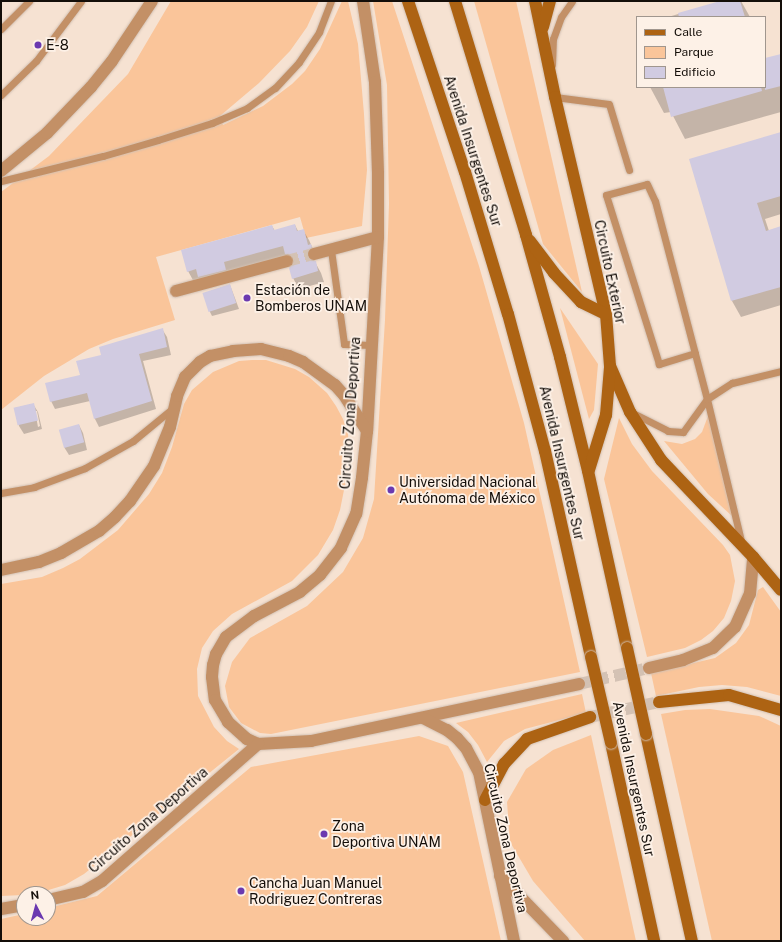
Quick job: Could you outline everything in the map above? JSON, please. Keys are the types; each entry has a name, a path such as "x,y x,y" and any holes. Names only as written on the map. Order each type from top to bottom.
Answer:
{"main road":[{"name":"Avenida Insurgentes Sur","path":"408,1 465,172 512,328 545,451 654,941"},
{"name":"Avenida Insurgentes Sur","path":"455,1 526,235 560,357 588,471 692,941"},
{"name":"Circuito Exterior","path":"535,1 553,91 606,314 610,366 630,412 660,460 742,547 753,556 781,589"},
{"path":"542,32 550,1"},
{"path":"526,235 554,273 581,302 606,314"},
{"path":"588,471 606,415 610,366"},
{"path":"659,702 729,695 781,710"},
{"path":"485,800 504,764 527,739 590,717"}],"street":[{"path":"1,171 47,133 91,87 112,61 152,1"},
{"name":"Circuito Zona Deportiva","path":"56,898 83,892 102,881 258,744 236,731 220,711 215,700 212,682 213,665 216,654 226,637 240,625 306,587 320,575 341,548 349,532 357,507 367,431 378,237 378,174 375,82 363,1"},
{"path":"314,254 378,237"},
{"path":"176,291 288,261"},
{"path":"1,570 39,562 61,553 93,535 115,517 130,501 154,466 170,427 177,396 185,377 200,362 221,352 248,348 262,349 289,356 303,362 324,377 344,395 367,431"},
{"path":"649,668 683,660 713,648 735,627 750,594 753,556"},
{"path":"258,744 311,741 579,684"},
{"name":"Circuito Zona Deportiva","path":"423,718 447,730 466,748 479,772 499,875 514,941"},
{"path":"499,875 563,941"},
{"path":"1,910 16,907"}],"lane":[{"path":"1,29 28,1"},
{"path":"1,95 36,60 57,35 81,1"},
{"path":"1,181 96,158 158,140 212,123 247,108 275,88 299,62 319,32 331,1"},
{"path":"572,1 561,17 553,39 553,91 609,104 629,170"},
{"path":"695,353 660,364 606,195 647,184 655,201 695,353 707,399 742,547"},
{"path":"331,250 344,344 371,345"},
{"path":"630,412 668,431 684,432 707,399 732,383 781,371"},
{"path":"1,493 34,487 85,468 133,441 175,406"}],"green space":[{"path":"171,1 319,1 307,27 290,51 259,83 220,116 223,125 263,106 292,84 305,71 320,49 342,1 348,1 358,44 364,114 367,170 362,226 306,238 300,217 156,257 175,320 113,339 89,349 44,376 1,410 1,192 49,156 128,74"},
{"path":"373,1 392,1 479,266 524,423 580,672 271,734 260,733 241,723 229,707 225,686 232,662 250,638 307,606 343,572 363,538 374,499 385,320 389,204 387,85"},
{"path":"474,1 516,1 582,292 543,244"},
{"path":"560,308 598,364 594,410 589,419"},
{"path":"266,360 295,369 309,377 327,393 343,419 348,434 349,454 347,475 340,510 333,530 318,555 292,581 232,614 213,631 202,648 197,669 198,696 214,727 227,741 239,749 84,874 65,885 56,888 56,886 16,886 16,895 1,896 1,584 42,577 63,568 80,559 118,530 149,494 162,473 172,447 184,404 192,390 213,372 239,361"},
{"path":"708,416 732,516 708,494 664,441 682,444 695,439 702,432"},
{"path":"619,418 632,444 652,471 723,545 730,555 735,581 731,601 724,618 713,631 701,640 685,648 647,657 604,479"},
{"path":"763,587 781,612 781,696 747,687 722,685 699,687 656,696 651,673 715,658 736,643 749,625 758,590"},
{"path":"582,694 586,713 525,729 504,741 487,762 478,745 468,732 456,723"},
{"path":"710,709 759,716 781,726 781,941 712,941 661,714 685,710"},
{"path":"591,735 636,941 585,941 533,881 510,842 507,802 526,769 553,750"},
{"name":"Zona Deportiva UNAM","path":"419,736 448,746 463,772 501,941 1,941 1,919 16,916 16,926 56,926 56,906 97,896 251,767"}],"building":[{"path":"720,1 740,1 745,16 679,16 678,13"},
{"path":"781,54 781,86 765,90 766,88 766,58"},
{"path":"663,88 761,88 762,91 671,117"},
{"path":"781,132 781,196 757,203 766,231 781,226 781,287 731,301 689,159"},
{"path":"295,224 297,231 304,229 308,245 311,244 312,247 307,252 307,256 312,261 316,261 318,271 292,279 289,268 294,263 294,259 289,254 285,254 283,246 224,262 226,270 198,277 196,269 187,272 181,250 272,225 274,230"},
{"path":"230,284 236,303 209,312 202,293"},
{"path":"163,328 167,347 139,354 152,401 94,419 87,393 50,402 45,383 80,375 76,361 101,355 99,347"},
{"path":"34,403 38,421 18,425 14,408"},
{"path":"79,424 84,442 64,448 59,430"}],"tunnel":[{"path":"287,261 314,254"},
{"path":"579,684 649,668"},
{"path":"590,717 659,702"}],"place":[{"name":"E-8","path":"38,45"},
{"name":"Estación de Bomberos UNAM","path":"247,298"},
{"name":"Universidad Nacional Autónoma de México","path":"391,490"},
{"name":"Zona Deportiva UNAM","path":"324,834"},
{"name":"Cancha Juan Manuel Rodriguez Contreras","path":"241,891"}]}
